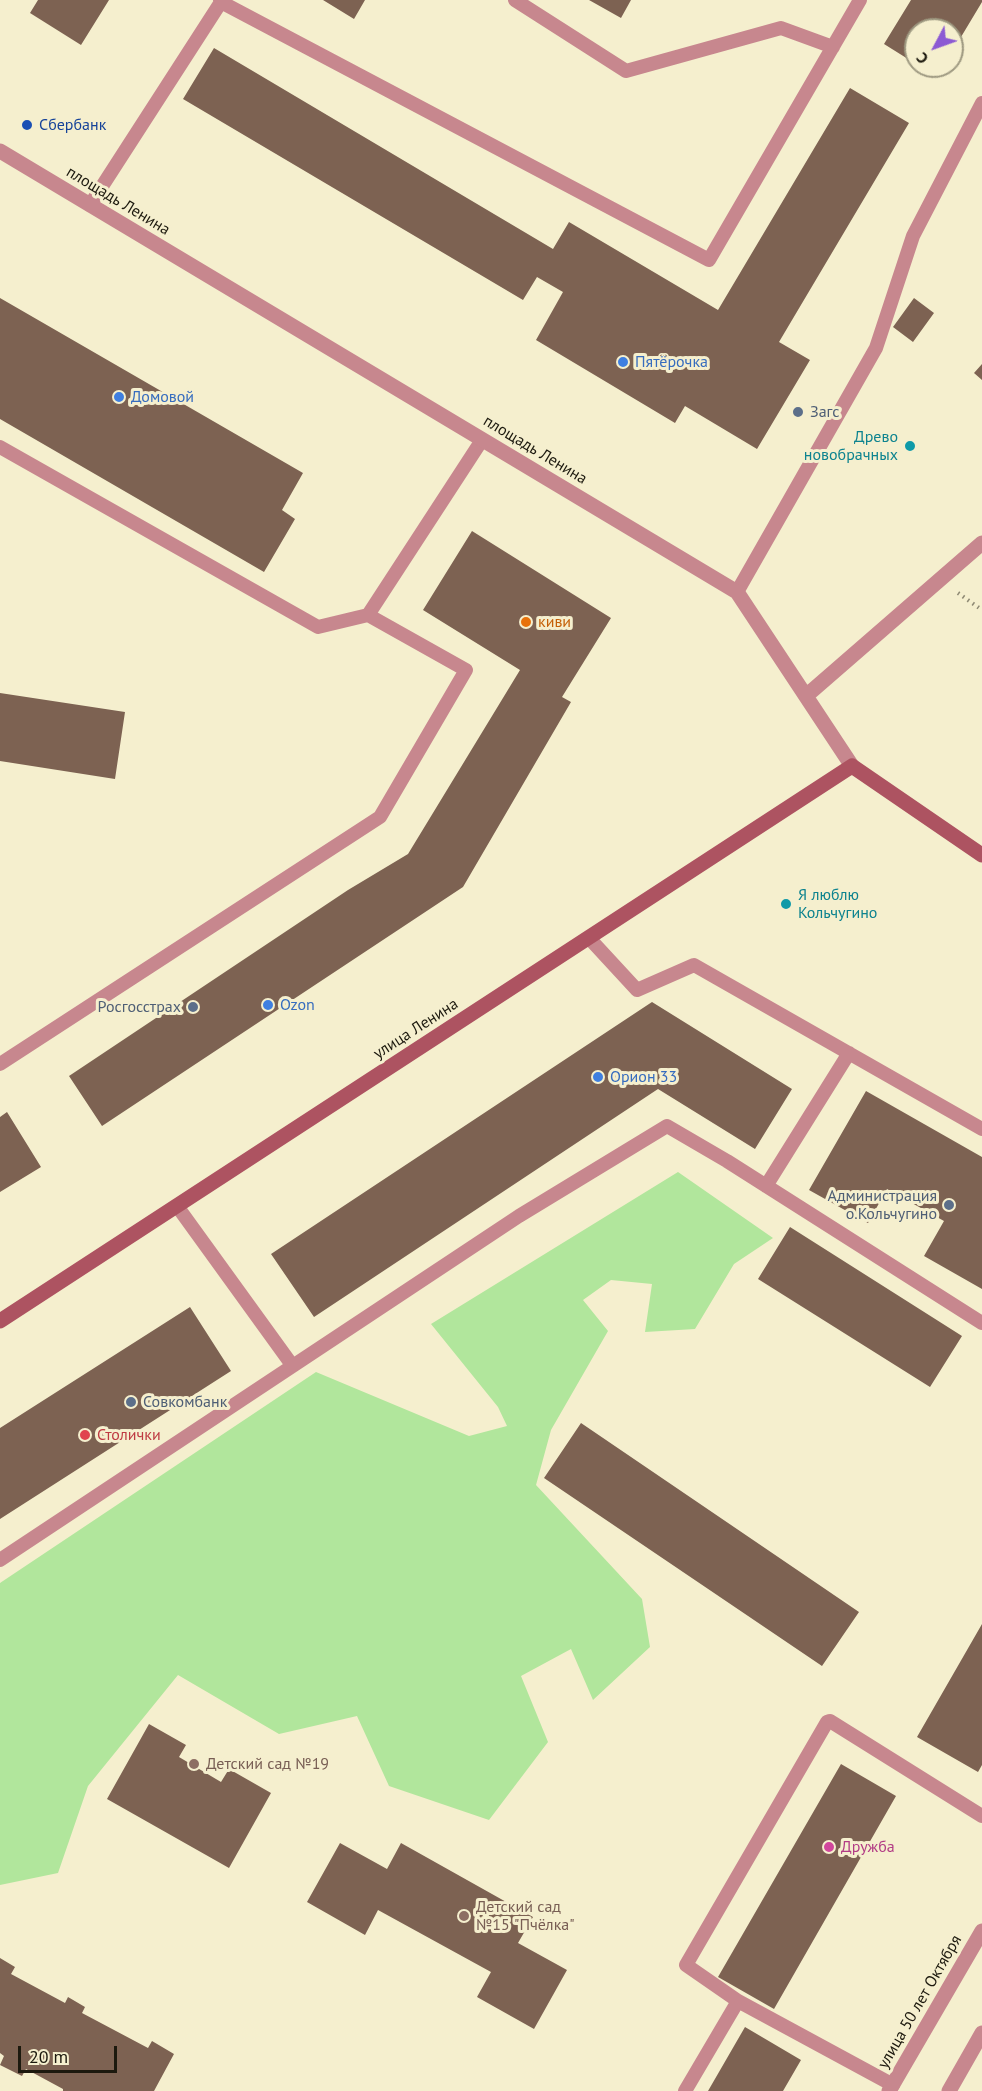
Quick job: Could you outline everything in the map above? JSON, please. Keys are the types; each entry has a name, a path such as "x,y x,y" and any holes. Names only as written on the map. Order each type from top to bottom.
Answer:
{"main road":[{"name":"площадь Ленина","path":"852,766 982,855"},
{"name":"улица Ленина","path":"0,1321 852,766"}],"street":[{"name":"площадь Ленина","path":"0,151 737,591 852,766"},
{"path":"806,696 982,543"},
{"name":"улица 50 лет Октября","path":"891,2088 982,1931"},
{"path":"949,2091 982,2033"}],"lane":[{"path":"515,0 626,71 781,28 833,47"},
{"path":"90,205 220,1 709,260 860,0"},
{"path":"737,591 876,348 913,236 982,103"},
{"path":"368,615 482,440"},
{"path":"0,447 318,627 368,615 466,670 380,817 0,1064"},
{"path":"589,938 638,990 694,965 982,1129"},
{"path":"766,1186 849,1053"},
{"path":"0,1560 519,1216 667,1126 982,1323"},
{"path":"177,1206 292,1365"},
{"path":"891,2088 738,2001 686,1965 827,1722 830,1721 982,1816"},
{"path":"685,2091 738,2001"}],"path":[{"path":"949,587 982,610"}],"green space":[{"path":"678,1172 773,1238 734,1264 695,1329 645,1332 652,1284 611,1280 583,1300 608,1331 551,1430 536,1485 642,1599 650,1647 593,1700 571,1649 521,1676 548,1742 489,1820 389,1786 357,1716 279,1734 178,1675 88,1786 58,1873 0,1885 0,1583 316,1372 469,1436 507,1426 498,1407 431,1324"}],"building":[{"path":"38,0 109,0 81,45 30,13"},
{"path":"323,0 365,0 354,19"},
{"path":"589,0 631,0 621,18"},
{"path":"911,0 982,0 964,32 964,18 904,18 904,56 884,44"},
{"path":"214,48 553,249 569,222 718,310 850,88 909,123 779,342 810,360 757,449 685,406 675,423 536,340 563,292 537,277 523,300 183,99"},
{"path":"0,298 303,473 282,510 295,519 264,572 0,419"},
{"path":"914,298 934,313 913,342 893,327"},
{"path":"982,364 982,380 974,373"},
{"path":"472,531 611,618 562,697 571,702 463,887 102,1126 69,1076 348,890 408,854 520,670 423,610"},
{"path":"0,693 125,712 115,779 0,761"},
{"path":"652,1002 792,1089 755,1149 658,1089 314,1317 271,1254"},
{"name":"Администрация о.Кольчугино","path":"866,1091 982,1157 982,1289 924,1256 944,1221 887,1189 868,1223 809,1190"},
{"path":"7,1112 41,1167 0,1192 0,1117"},
{"path":"790,1227 962,1336 930,1387 758,1279"},
{"path":"190,1307 231,1371 0,1519 0,1428"},
{"path":"581,1423 859,1612 822,1666 544,1478"},
{"path":"982,1624 982,1765 978,1772 917,1737"},
{"path":"149,1724 186,1745 179,1757 221,1782 229,1769 271,1793 229,1868 107,1799"},
{"name":"Дружба","path":"841,1764 896,1796 774,2009 718,1977"},
{"path":"340,1843 387,1869 401,1843 533,1917 518,1943 567,1970 534,2029 477,1997 491,1972 378,1910 365,1935 307,1902"},
{"path":"0,1958 15,1967 11,1974 65,2003 68,1997 85,2007 82,2013 148,2048 152,2041 174,2054 154,2091 63,2091 26,2069 22,2076 0,2065 4,2056 0,2053"},
{"path":"745,2027 801,2060 783,2091 708,2091"}],"place":[{"name":"Сбербанк","path":"27,125"},
{"name":"Пятёрочка","path":"623,362"},
{"name":"Домовой","path":"119,397"},
{"name":"Загс","path":"798,412"},
{"name":"Древо новобрачных","path":"910,446"},
{"name":"киви","path":"526,622"},
{"name":"Я люблю Кольчугино","path":"786,904"},
{"name":"Ozon","path":"268,1005"},
{"name":"Росгосстрах","path":"193,1007"},
{"name":"Орион 33","path":"598,1077"},
{"name":"Администрация о.Кольчугино","path":"949,1205"},
{"name":"Совкомбанк","path":"131,1402"},
{"name":"Столички","path":"85,1435"},
{"name":"Детский сад №19","path":"194,1764"},
{"name":"Дружба","path":"829,1847"},
{"name":"Детский сад №15 \"Пчёлка\"","path":"464,1916"}]}
